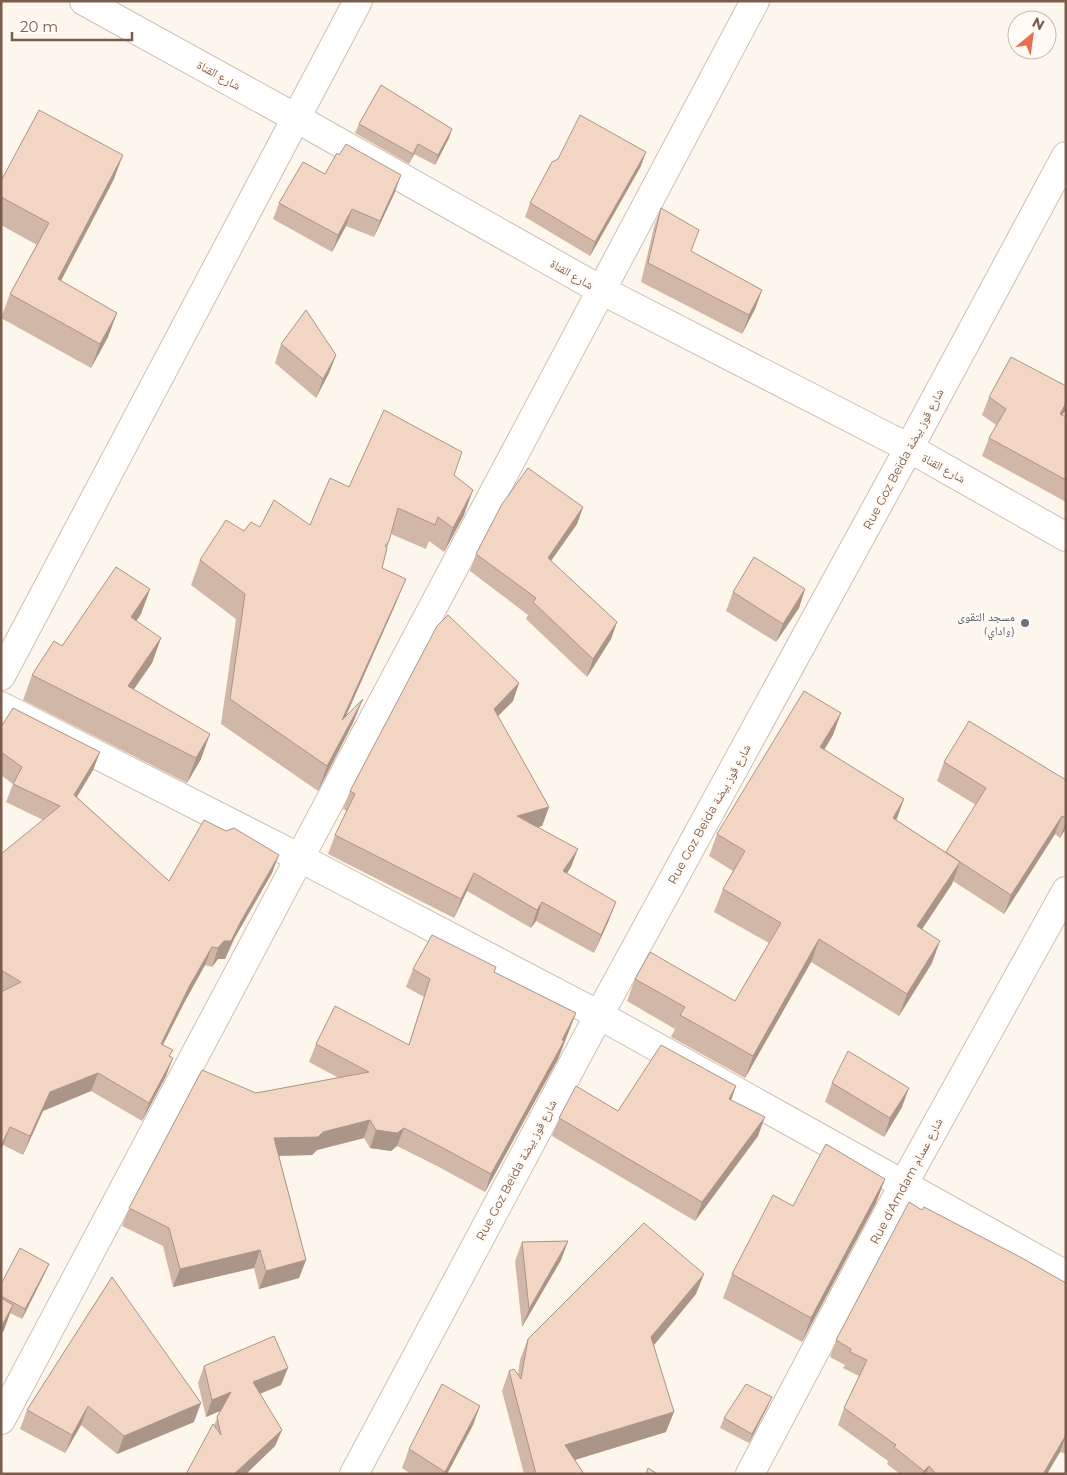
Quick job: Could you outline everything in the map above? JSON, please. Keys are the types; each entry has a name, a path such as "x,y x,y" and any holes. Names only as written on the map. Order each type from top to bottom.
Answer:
{"street":[{"name":"شارع القناة","path":"84,1 601,290 909,448 1066,537"},
{"path":"1,676 358,1"},
{"path":"1,1420 755,1"},
{"name":"Rue Goz Beïda شارع قوز بيضة","path":"354,1474 599,1015 909,448 1066,156"},
{"path":"1,706 300,858 599,1015 904,1183 1066,1275"},
{"name":"Rue d'Amdam شارع عمدام","path":"750,1474 904,1183 1066,891"}],"building":[{"path":"381,85 452,129 438,155 418,144 413,154 359,124"},
{"path":"39,110 123,155 58,279 117,313 100,344 10,294 49,223 1,197 1,181"},
{"path":"580,115 646,152 595,242 530,203 552,162 558,159"},
{"path":"346,144 401,175 380,221 352,209 338,235 279,203 303,162 325,174 337,153 339,155"},
{"path":"661,208 699,230 691,251 762,290 749,315 648,263"},
{"path":"306,310 336,355 323,379 281,344"},
{"path":"1011,357 1066,386 1066,403 1060,414 1066,417 1066,480 989,438 1006,409 989,397"},
{"path":"384,410 462,452 454,475 473,490 453,528 438,517 435,525 398,508 389,541 385,546 387,548 382,568 406,579 342,720 363,699 327,766 230,699 245,594 200,560 226,520 244,531 251,522 260,527 274,500 310,525 330,478 349,487"},
{"path":"528,468 583,507 548,558 617,622 593,659 533,602 536,598 476,554 502,504"},
{"path":"754,557 805,589 783,624 733,592"},
{"path":"116,567 150,589 131,617 161,638 128,686 210,734 196,758 32,675 54,641 62,646"},
{"path":"448,615 519,683 494,709 549,807 517,816 578,849 563,871 616,902 601,935 542,902 537,910 474,873 461,899 335,835 355,794 350,791 437,626"},
{"path":"804,691 841,713 820,747 904,799 893,818 960,862 917,926 940,941 907,994 819,939 753,1056 680,1015 685,1007 635,979 650,952 735,1001 781,923 723,889 745,851 717,834"},
{"path":"13,708 100,752 74,795 169,881 204,820 226,831 234,828 279,855 231,941 224,941 218,948 212,947 190,985 161,1044 173,1050 169,1056 173,1058 149,1103 98,1073 50,1092 30,1136 10,1127 1,1146 1,992 21,982 1,970 1,854 60,806 13,784 22,767 1,752 1,727"},
{"path":"969,721 1066,780 1066,818 1062,816 1011,895 946,852 986,788 944,762"},
{"path":"432,935 496,967 494,972 576,1013 562,1040 564,1041 491,1174 404,1128 397,1133 376,1130 370,1120 323,1132 318,1137 274,1138 306,1260 266,1271 260,1250 180,1269 169,1228 129,1208 202,1070 256,1093 369,1072 316,1044 335,1006 409,1045 430,979 413,969"},
{"path":"661,1045 736,1086 729,1099 765,1117 702,1202 559,1118 576,1086 618,1111"},
{"path":"848,1051 909,1088 890,1118 832,1083"},
{"path":"826,1144 885,1179 811,1318 732,1274 773,1195 793,1206"},
{"path":"909,1202 922,1210 924,1207 1066,1283 1066,1435 1043,1474 936,1474 929,1466 924,1471 894,1447 896,1445 844,1408 867,1360 850,1352 851,1349 836,1340"},
{"path":"644,1223 704,1274 651,1337 674,1412 565,1445 584,1474 536,1474 509,1371 514,1369 521,1379 528,1339"},
{"path":"568,1241 529,1309 522,1242"},
{"path":"20,1248 49,1264 25,1309 1,1296 1,1284"},
{"path":"112,1277 201,1403 124,1436 88,1406 72,1435 27,1410"},
{"path":"1,1298 13,1305 1,1327"},
{"path":"274,1336 288,1368 253,1382 282,1430 234,1474 186,1474 213,1424 221,1435 217,1417 231,1392 212,1400 204,1366"},
{"path":"442,1384 480,1406 445,1472 409,1449"},
{"path":"746,1384 772,1397 752,1434 724,1418"},
{"path":"648,1468 658,1474 646,1474"}],"place":[{"name":"مسجد التقوى (واداي)","path":"1025,623"}]}
